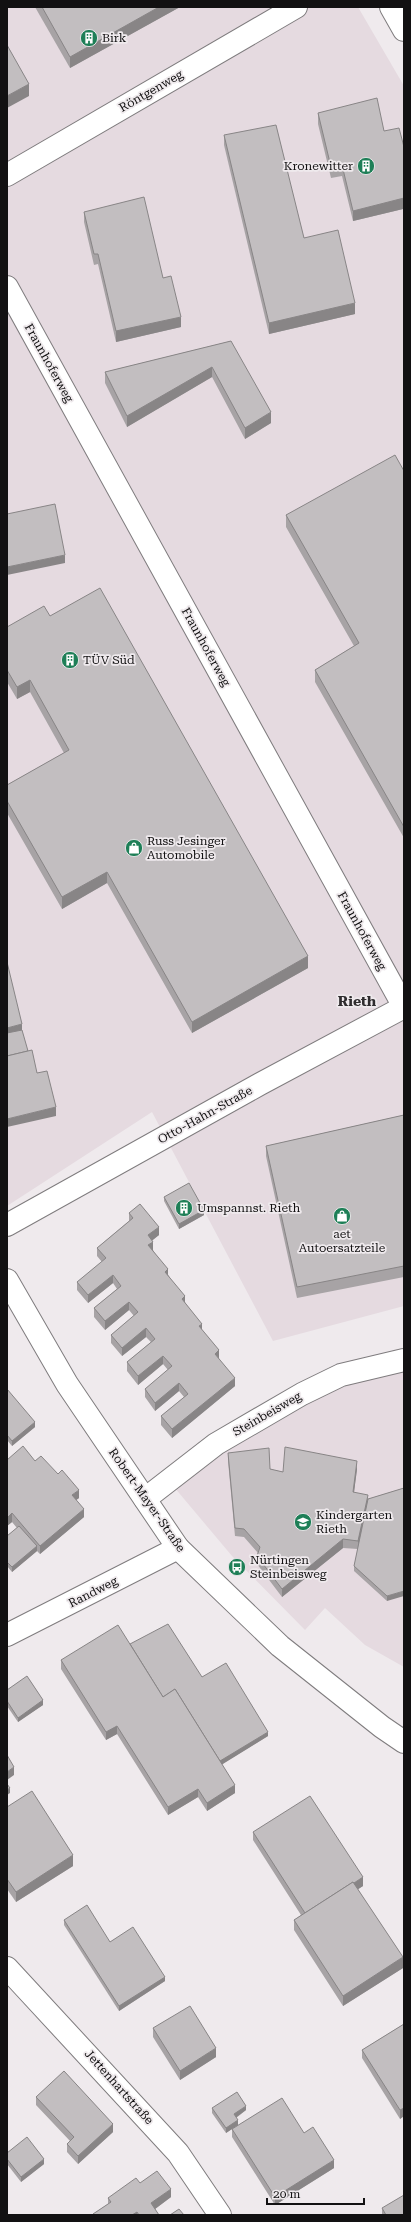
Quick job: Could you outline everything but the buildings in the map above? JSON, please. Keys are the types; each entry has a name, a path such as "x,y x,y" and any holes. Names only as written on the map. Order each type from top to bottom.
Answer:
{"street":[{"name":"Röntgenweg","path":"7,175 296,7"},
{"path":"391,7 404,30"},
{"name":"Fraunhoferweg","path":"7,287 404,1007"},
{"name":"Otto-Hahn-Straße","path":"7,1225 260,1084 404,1007"},
{"name":"Robert-Mayer-Straße","path":"7,1280 68,1384 178,1548 280,1646 382,1727 404,1742"},
{"name":"Steinbeisweg","path":"145,1499 216,1444 302,1394 341,1375 404,1360"},
{"name":"Randweg","path":"7,1635 178,1548"},
{"name":"Jettenhartstraße","path":"7,1968 178,2153 220,2215"}],"shaded area":[{"path":"7,7 358,7 404,86 404,1306 273,1341 152,1112 7,1206"},
{"name":"Kindergarten Rieth","path":"404,1367 404,1667 365,1645 325,1608 305,1630 232,1556 174,1487 193,1470 294,1407 364,1377"}],"place":[{"name":"Birk","path":"89,38"},
{"name":"Kronewitter","path":"366,166"},
{"name":"TÜV Süd","path":"70,660"},
{"name":"Russ Jesinger Automobile","path":"134,848"},
{"name":"Umspannst. Rieth","path":"184,1208"},
{"name":"aet Autoersatzteile","path":"342,1216"},
{"name":"Kindergarten Rieth","path":"303,1522"},
{"name":"Nürtingen Steinbeisweg","path":"237,1567"}],"district":[{"name":"Rieth","path":"357,1001"}]}
